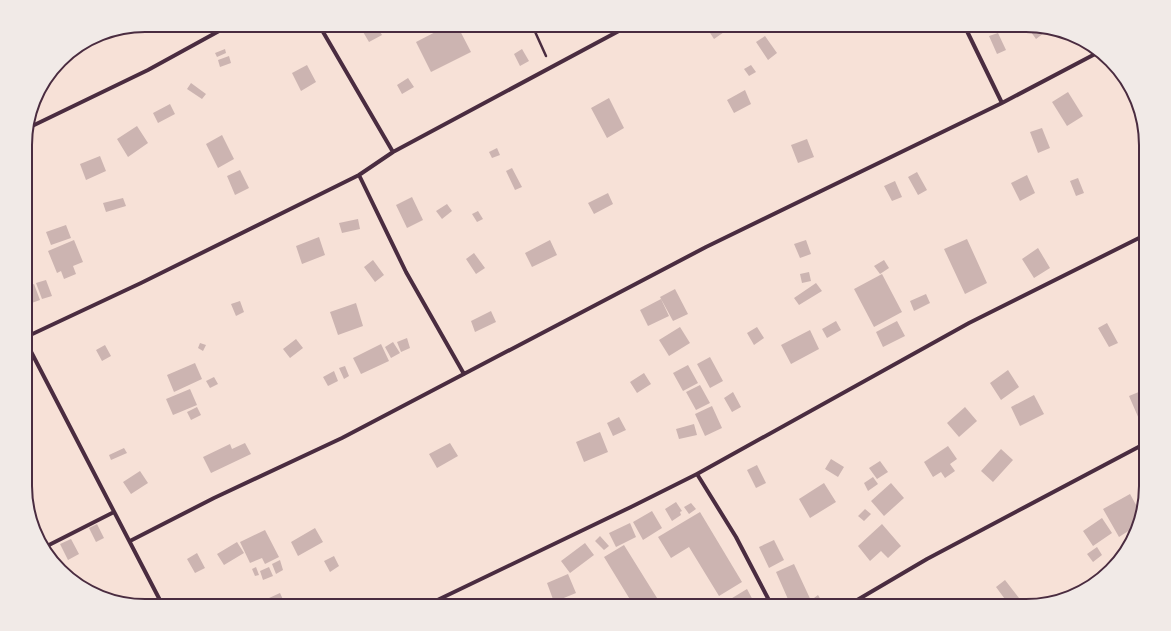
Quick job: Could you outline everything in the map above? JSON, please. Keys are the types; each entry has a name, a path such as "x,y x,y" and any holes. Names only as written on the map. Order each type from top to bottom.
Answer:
{"street":[{"path":"34,125 148,70 217,32"},
{"path":"323,32 393,152"},
{"path":"32,334 141,283 359,175 393,152 617,32"},
{"path":"967,32 1002,103"},
{"path":"130,541 214,498 342,438 706,247 1002,103 1094,55"},
{"path":"359,175 406,272 464,374"},
{"path":"440,599 697,474 969,323 1139,238"},
{"path":"32,354 159,599"},
{"path":"859,599 927,559 1139,446"},
{"path":"697,474 736,537 768,599"},
{"path":"49,545 114,512"}],"path":[{"path":"535,32 551,67"}],"building":[{"path":"363,32 380,32 382,35 369,42"},
{"path":"435,32 461,32 471,52 431,72 416,42"},
{"path":"710,32 724,32 714,39"},
{"path":"1031,32 1043,34 1036,39"},
{"path":"998,33 1006,50 997,54 989,36"},
{"path":"765,36 777,53 768,60 756,42"},
{"path":"225,49 226,53 217,57 215,53"},
{"path":"522,49 529,61 520,66 514,54"},
{"path":"229,56 231,63 220,67 218,60"},
{"path":"307,65 316,82 301,91 292,73"},
{"path":"751,65 756,72 749,76 744,69"},
{"path":"408,78 414,87 402,94 397,85"},
{"path":"191,83 206,94 202,99 187,89"},
{"path":"745,90 751,104 734,113 727,100"},
{"path":"1068,92 1083,116 1067,126 1052,102"},
{"path":"609,98 624,128 607,138 591,108"},
{"path":"170,104 175,114 158,123 153,113"},
{"path":"137,126 148,143 128,157 117,139"},
{"path":"1042,128 1050,148 1038,153 1030,132"},
{"path":"222,135 234,159 218,168 206,144"},
{"path":"807,139 814,157 798,163 791,145"},
{"path":"497,148 500,155 492,158 489,152"},
{"path":"100,156 106,171 86,180 80,164"},
{"path":"512,168 522,187 515,190 506,171"},
{"path":"240,170 249,188 235,195 227,176"},
{"path":"917,172 927,190 918,195 908,177"},
{"path":"1027,175 1035,193 1020,201 1011,183"},
{"path":"1078,178 1084,193 1076,196 1070,181"},
{"path":"895,181 902,197 892,201 884,186"},
{"path":"608,193 613,204 594,214 588,203"},
{"path":"412,197 423,220 407,228 396,205"},
{"path":"123,198 126,206 106,212 103,203"},
{"path":"447,204 452,211 442,219 436,211"},
{"path":"478,211 483,219 477,222 472,214"},
{"path":"358,219 360,229 342,233 339,223"},
{"path":"66,225 71,238 51,245 46,232"},
{"path":"319,237 325,255 302,264 296,246"},
{"path":"967,239 987,283 965,294 944,249"},
{"path":"74,240 83,262 73,266 76,274 64,279 61,271 57,273 48,251"},
{"path":"550,240 557,255 532,267 525,253"},
{"path":"806,240 811,254 800,258 794,244"},
{"path":"1038,248 1050,268 1034,278 1022,259"},
{"path":"474,253 485,268 476,274 466,259"},
{"path":"373,260 384,275 375,282 364,267"},
{"path":"884,260 889,268 880,274 874,266"},
{"path":"809,272 811,281 802,283 800,274"},
{"path":"882,274 902,312 874,327 854,289"},
{"path":"46,280 52,296 42,299 36,283"},
{"path":"816,283 822,291 799,305 794,298"},
{"path":"34,284 40,300 32,303 32,285"},
{"path":"675,289 688,314 673,321 660,297"},
{"path":"926,294 930,303 914,311 910,301"},
{"path":"661,299 669,316 648,326 640,310"},
{"path":"240,301 244,312 236,316 231,304"},
{"path":"356,303 363,326 338,335 330,312"},
{"path":"491,311 496,322 475,332 471,321"},
{"path":"836,321 841,330 827,338 822,329"},
{"path":"897,321 905,336 883,347 876,332"},
{"path":"1107,323 1118,343 1109,347 1098,328"},
{"path":"680,327 690,343 669,356 659,340"},
{"path":"757,327 764,338 754,345 747,333"},
{"path":"810,330 819,349 791,364 781,345"},
{"path":"407,338 410,348 401,352 397,342"},
{"path":"296,339 303,348 290,358 283,349"},
{"path":"393,342 400,353 391,358 385,347"},
{"path":"200,343 206,345 203,351 198,348"},
{"path":"381,344 389,361 361,374 353,358"},
{"path":"105,345 111,356 102,361 96,350"},
{"path":"710,357 723,381 710,388 697,364"},
{"path":"195,363 202,379 174,392 167,375"},
{"path":"688,365 698,383 683,391 673,373"},
{"path":"345,366 349,376 344,379 339,368"},
{"path":"1008,370 1019,387 1001,400 990,383"},
{"path":"334,371 338,381 328,386 323,377"},
{"path":"644,373 651,384 637,393 630,382"},
{"path":"214,377 218,384 210,388 206,381"},
{"path":"700,385 710,403 696,410 686,392"},
{"path":"190,389 197,405 173,415 166,399"},
{"path":"733,392 741,407 732,412 724,398"},
{"path":"1139,392 1139,419 1129,396"},
{"path":"1034,395 1044,414 1020,426 1011,407"},
{"path":"712,406 722,428 705,436 695,414"},
{"path":"197,407 201,415 191,420 187,412"},
{"path":"965,407 977,421 959,437 947,423"},
{"path":"619,417 626,430 613,436 607,423"},
{"path":"694,424 697,435 679,439 676,429"},
{"path":"600,432 608,452 584,462 576,442"},
{"path":"245,443 251,454 211,473 203,457 230,444 232,449"},
{"path":"450,443 458,456 437,468 429,454"},
{"path":"948,446 957,459 950,464 955,471 945,478 941,472 933,477 924,462"},
{"path":"124,448 127,453 111,460 109,455"},
{"path":"1001,449 1013,460 993,482 981,471"},
{"path":"831,459 844,467 838,477 825,469"},
{"path":"880,461 888,472 877,479 869,468"},
{"path":"757,465 766,483 756,488 747,470"},
{"path":"140,471 148,483 131,494 123,482"},
{"path":"873,477 878,484 868,491 864,483"},
{"path":"824,483 836,502 810,518 799,499"},
{"path":"891,483 904,498 884,516 871,501"},
{"path":"1130,494 1137,507 1129,530 1119,537 1103,509"},
{"path":"676,502 682,511 680,512 681,515 672,521 665,509"},
{"path":"691,503 696,509 689,514 684,507"},
{"path":"865,509 871,514 864,521 858,516"},
{"path":"652,511 662,528 643,540 633,522"},
{"path":"700,512 742,582 719,596 689,547 671,558 658,537"},
{"path":"1102,518 1112,533 1093,546 1083,531"},
{"path":"630,523 636,537 616,547 609,533"},
{"path":"97,524 104,538 96,542 89,528"},
{"path":"882,524 901,546 888,558 881,551 870,561 858,546"},
{"path":"315,528 323,542 298,556 291,542"},
{"path":"265,530 279,557 265,564 262,558 250,563 240,542"},
{"path":"600,536 609,546 604,550 595,541"},
{"path":"71,539 79,554 68,560 60,544"},
{"path":"774,540 784,560 769,568 759,547"},
{"path":"237,542 244,553 224,565 217,554"},
{"path":"585,543 594,555 570,573 561,561"},
{"path":"624,545 658,599 630,599 604,557"},
{"path":"1097,547 1102,555 1093,562 1087,554"},
{"path":"197,553 205,568 195,573 187,559"},
{"path":"334,556 339,566 330,572 324,561"},
{"path":"280,560 283,570 276,574 272,564"},
{"path":"794,564 810,599 788,599 776,572"},
{"path":"256,567 259,575 255,576 252,569"},
{"path":"269,567 273,576 263,580 260,571"},
{"path":"568,574 576,593 561,599 553,599 547,583"},
{"path":"1005,580 1019,598 1005,599 996,587"},
{"path":"747,589 752,599 731,599"},
{"path":"280,593 283,599 267,599"},
{"path":"818,595 820,599 815,599"}]}
